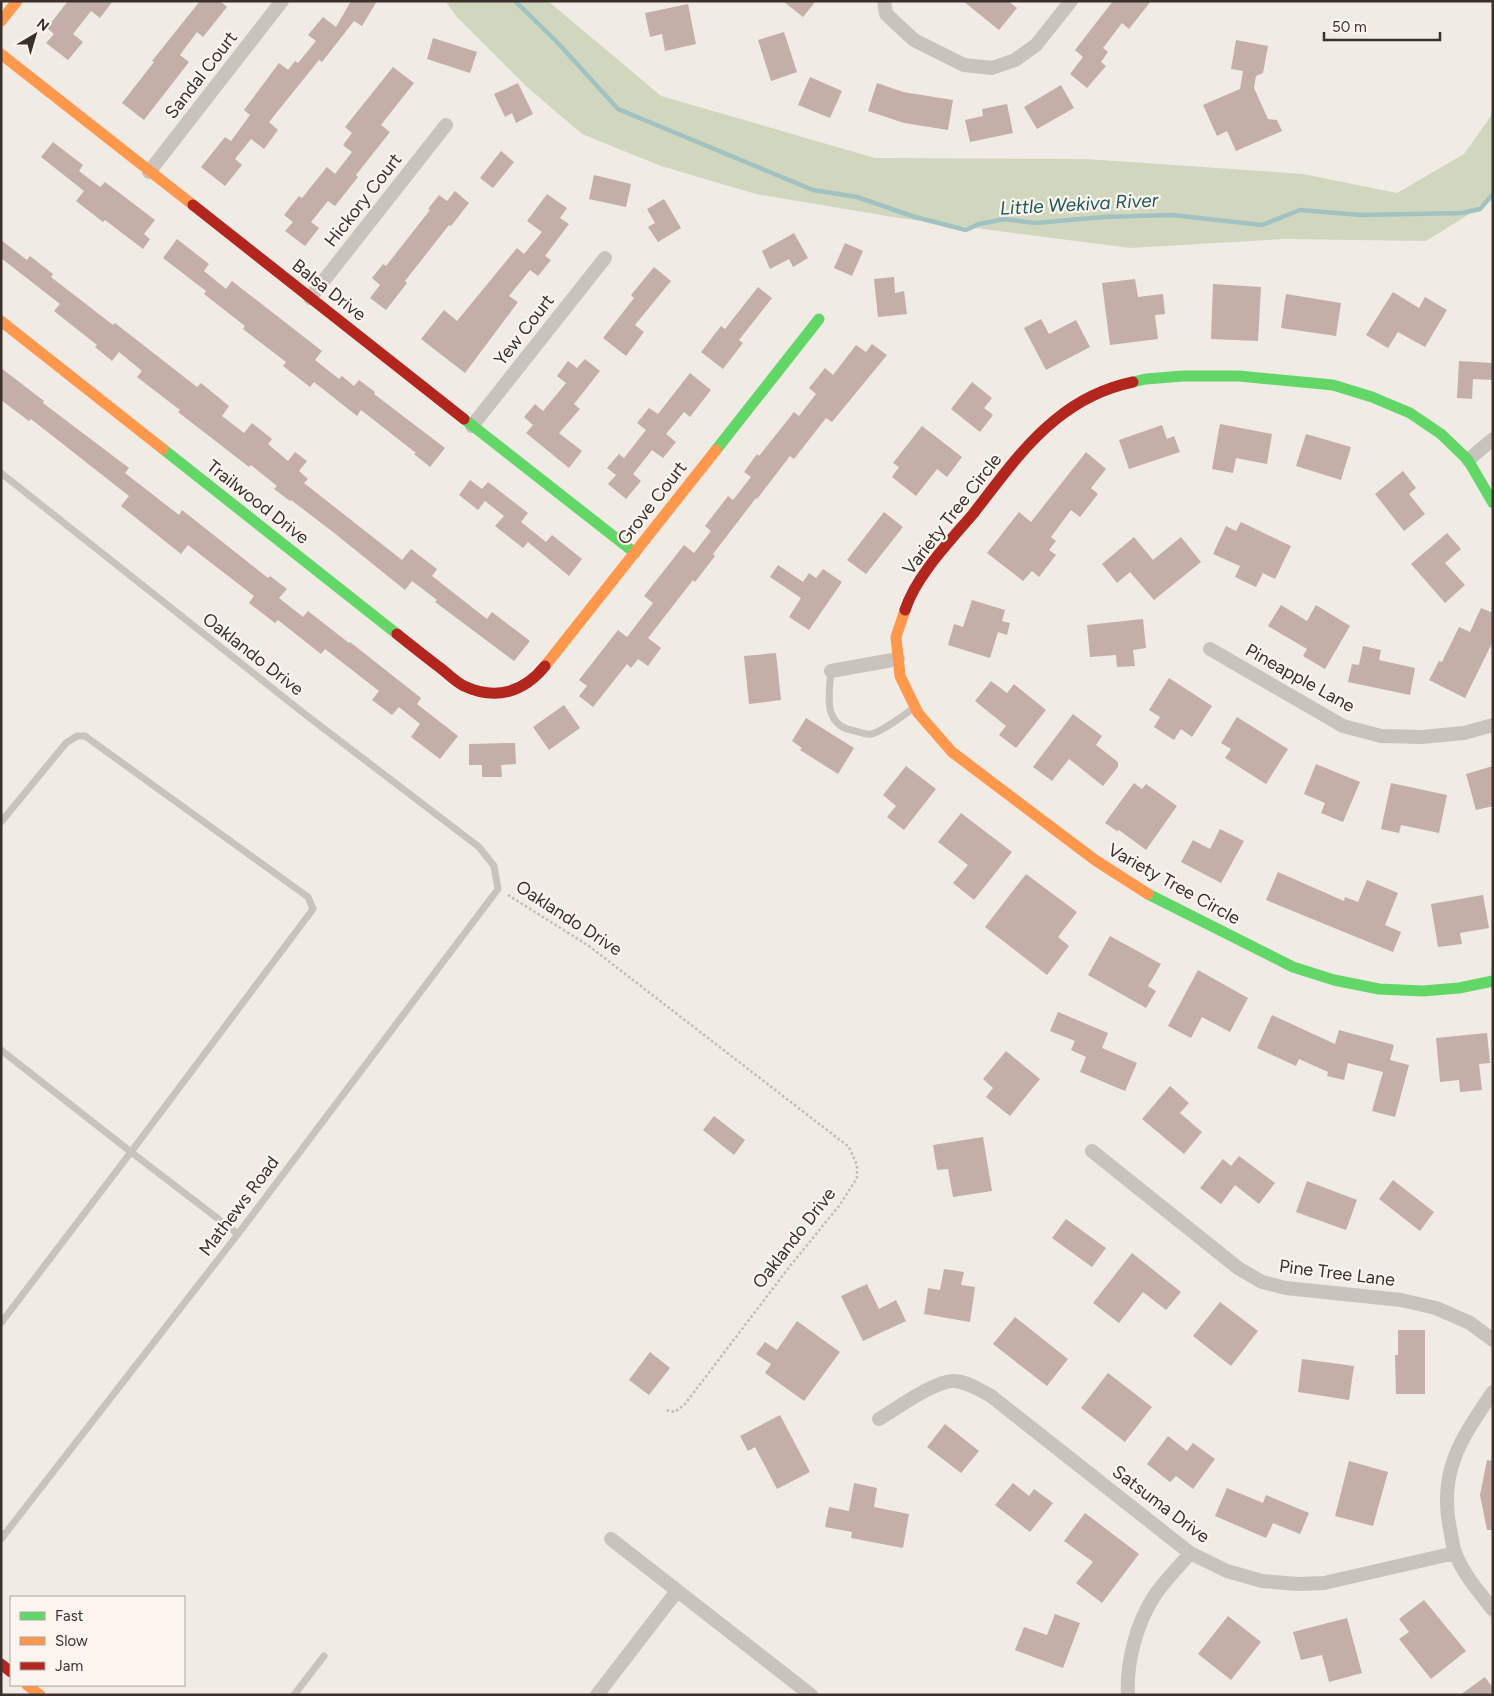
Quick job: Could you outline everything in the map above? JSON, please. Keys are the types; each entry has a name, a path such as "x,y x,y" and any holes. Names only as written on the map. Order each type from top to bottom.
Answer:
{"street":[{"path":"1,21 17,1"},
{"name":"Sandal Court","path":"149,172 282,1"},
{"path":"885,8 914,40 964,65 992,68 1015,60 1036,45 1071,1"},
{"name":"Balsa Drive","path":"1,54 635,553"},
{"name":"Hickory Court","path":"310,298 446,125"},
{"name":"Yew Court","path":"472,426 605,258"},
{"name":"Grove Court","path":"500,694 523,688 542,670 819,319"},
{"name":"Trailwood Drive","path":"1,321 462,685 476,691 500,694"},
{"name":"Variety Tree Circle","path":"1493,503 1468,460 1441,434 1410,413 1372,396 1333,385 1239,376 1174,377 1118,386 1088,398 1055,420 1025,449 927,570 907,604 896,638 900,676 915,707 952,752 1095,860 1150,895 1292,968 1334,980 1379,988 1432,990 1459,988 1493,981"},
{"path":"1468,460 1493,439"},
{"name":"Pineapple Lane","path":"1210,649 1343,726 1381,736 1422,738 1464,733 1493,725"},
{"path":"831,671 898,659"},
{"name":"Pine Tree Lane","path":"1092,1152 1238,1268 1262,1282 1286,1288 1401,1300 1436,1308 1470,1323 1493,1340"},
{"name":"Satsuma Drive","path":"880,1419 937,1384 954,1381 972,1385 991,1396 1190,1553 1227,1571 1262,1581 1298,1584 1324,1583 1455,1553"},
{"path":"1493,1392 1471,1424 1457,1450 1448,1479 1446,1502 1455,1553 1472,1582 1493,1610"},
{"path":"611,1539 811,1695"},
{"path":"1128,1695 1133,1650 1142,1620 1155,1595 1190,1553"},
{"path":"597,1695 677,1590"},
{"path":"28,1686 40,1695"}],"lane":[{"name":"Oaklando Drive","path":"1,473 306,715 480,847 494,866 498,889"},
{"path":"831,671 828,704 834,720 847,730 871,734 889,725 915,707"},
{"path":"1,822 66,743 77,736 85,736 308,897 313,909 1,1323"},
{"name":"Mathews Road","path":"1,1539 238,1234 498,889"},
{"path":"1,1050 238,1234"},
{"path":"294,1695 324,1656"}],"path":[{"name":"Oaklando Drive","path":"498,889 596,952 849,1147 858,1165 857,1178 839,1206 790,1266 685,1404 675,1412 666,1410"}],"green space":[{"path":"445,1 548,1 661,96 875,158 1086,159 1303,174 1397,193 1464,154 1493,113 1493,192 1474,211 1426,241 1285,239 1130,248 899,218 756,194 661,166 582,134 527,87 457,17"}],"building":[{"path":"68,1 113,1 100,18 91,11 73,34 83,42 68,60 46,43 54,34 47,28"},
{"path":"200,1 220,1 227,7 203,37 197,32 180,55 189,62 144,120 122,103 154,62 152,61"},
{"path":"351,1 377,1 362,26 354,21 322,62 319,60 269,122 278,130 264,149 251,139 235,159 242,165 225,186 201,167 225,137 231,141 250,115 244,110 279,63 288,70 295,61 298,63 316,41 308,35 323,17 336,27"},
{"path":"783,1 816,1 803,17"},
{"path":"963,1 1008,1 1017,8 999,30"},
{"path":"1113,1 1151,1 1129,29 1122,23 1103,48 1108,52 1101,62 1106,66 1087,88 1070,74 1083,57 1075,50"},
{"path":"688,4 696,44 665,51 662,34 650,37 645,13"},
{"path":"784,32 797,72 771,81 758,40"},
{"path":"433,38 477,52 470,73 427,59"},
{"path":"1236,40 1268,46 1263,73 1256,76 1254,88 1268,119 1277,120 1282,131 1236,151 1227,131 1217,136 1203,105 1240,89 1243,71 1231,69"},
{"path":"393,67 414,83 381,125 390,132 356,175 358,177 335,206 328,201 311,222 319,228 305,246 285,231 293,222 284,215 299,196 302,198 327,167 335,174 352,152 343,145 352,133 345,127"},
{"path":"810,77 842,91 830,118 798,105"},
{"path":"518,83 533,114 516,123 512,113 505,117 494,94"},
{"path":"877,83 903,92 953,100 948,130 904,123 868,111"},
{"path":"1061,85 1074,108 1037,129 1024,107"},
{"path":"1007,104 1013,133 970,142 965,120 983,116 982,109"},
{"path":"53,142 83,165 79,171 100,187 105,182 155,220 144,234 150,239 143,249 76,201 84,191 41,157"},
{"path":"501,151 514,162 493,188 480,178"},
{"path":"594,175 631,184 626,207 589,199"},
{"path":"455,191 469,203 451,226 449,225 405,281 407,283 386,310 370,298 380,285 372,278 383,264 386,266 430,210 428,209 439,195 447,201"},
{"path":"547,194 567,208 560,218 569,224 545,256 551,260 538,276 530,270 509,296 518,302 465,373 421,339 444,310 457,321 517,248 524,254 542,232 527,221"},
{"path":"664,199 681,228 658,242 648,227 655,223 647,209"},
{"path":"794,233 808,258 793,267 789,259 770,269 762,251"},
{"path":"177,239 209,264 204,271 226,289 232,281 322,351 315,360 339,379 342,376 354,386 359,380 375,392 374,394 445,448 430,467 414,454 416,453 361,410 357,416 314,382 310,387 283,366 286,362 243,329 245,326 204,294 206,291 163,258"},
{"path":"1,240 27,260 30,256 53,274 51,277 113,325 115,323 197,387 201,383 229,406 222,416 244,433 252,423 272,439 268,444 288,461 295,452 307,461 299,471 308,479 304,483 402,560 411,549 437,569 432,576 487,619 492,612 530,641 514,661 435,602 437,600 412,581 405,590 333,532 274,489 277,486 251,465 249,467 178,412 180,410 137,377 142,371 119,352 112,361 95,347 97,345 54,311 60,304 1,258"},
{"path":"845,243 863,251 852,276 834,268"},
{"path":"654,267 671,281 635,325 644,332 626,356 603,338 634,298 631,295"},
{"path":"894,277 895,293 904,291 907,314 878,317 874,279"},
{"path":"1135,279 1138,297 1163,294 1165,314 1155,315 1158,339 1110,345 1102,283"},
{"path":"1213,284 1261,287 1258,341 1211,339"},
{"path":"758,287 772,298 739,340 743,343 723,369 701,352 721,326 725,329"},
{"path":"1393,292 1419,308 1425,297 1447,310 1425,347 1398,332 1388,348 1366,335"},
{"path":"1286,294 1341,303 1336,336 1281,328"},
{"path":"1041,319 1049,334 1076,320 1090,347 1046,370 1024,328"},
{"path":"872,344 887,355 832,422 826,418 794,459 790,456 713,554 715,556 695,582 693,580 648,638 661,648 648,666 638,659 631,668 627,664 593,707 579,696 587,686 579,680 618,630 627,637 653,603 644,596 684,545 694,553 711,531 705,526 728,496 733,500 751,477 744,472 757,454 759,456 794,412 799,416 816,394 809,388 825,368 833,375 856,345 866,352"},
{"path":"585,359 600,371 574,404 580,409 559,433 582,451 569,468 526,433 533,425 524,417 535,404 543,411 566,383 557,376 568,361 577,368"},
{"path":"1459,361 1493,363 1493,380 1473,379 1472,399 1457,398"},
{"path":"1,368 44,401 43,403 129,468 125,473 179,515 182,510 268,578 270,576 287,589 279,598 303,617 308,611 421,698 417,704 458,736 440,759 411,737 420,724 399,707 392,715 372,700 379,691 325,649 321,654 278,620 275,623 249,603 254,596 188,545 181,554 121,506 129,496 31,419 29,421 1,400"},
{"path":"690,373 711,390 690,417 684,412 666,434 676,442 663,458 652,450 633,474 641,481 626,499 608,484 616,475 607,468 619,454 624,458 646,430 637,423 649,408 658,414"},
{"path":"972,382 992,398 984,408 993,415 980,432 951,409"},
{"path":"1220,424 1272,434 1267,464 1236,458 1233,473 1212,469"},
{"path":"1162,425 1167,439 1174,436 1180,452 1129,469 1119,440"},
{"path":"922,426 962,457 947,477 937,469 916,496 892,477 899,467 893,463"},
{"path":"1306,434 1351,447 1341,480 1296,466"},
{"path":"1086,452 1106,469 1091,488 1098,494 1080,517 1071,510 1051,537 1056,541 1049,550 1056,555 1039,577 1032,571 1023,581 987,553 1019,512 1031,522"},
{"path":"1403,471 1416,488 1409,494 1425,514 1404,531 1375,494"},
{"path":"470,480 482,489 488,482 528,513 521,522 546,542 552,535 582,559 569,576 528,542 523,548 495,526 504,516 485,501 478,510 459,495"},
{"path":"884,512 903,527 866,574 847,560"},
{"path":"1241,522 1291,546 1275,579 1263,573 1256,587 1235,577 1240,566 1213,554 1226,526 1236,531"},
{"path":"1447,533 1461,549 1445,563 1465,585 1445,603 1411,564"},
{"path":"1134,537 1153,560 1181,537 1201,562 1154,600 1130,572 1117,583 1102,564"},
{"path":"778,565 803,582 809,573 816,578 823,569 842,582 809,630 789,617 801,598 770,577"},
{"path":"972,600 1005,610 1002,621 1010,623 1007,635 998,632 990,658 948,645 954,624 963,627"},
{"path":"1281,605 1307,621 1316,605 1350,626 1325,669 1303,656 1307,649 1268,626"},
{"path":"1481,608 1493,613 1493,641 1465,698 1429,680 1439,661 1442,662 1459,627 1470,632"},
{"path":"1143,619 1146,648 1133,650 1135,666 1117,667 1116,655 1090,657 1087,625"},
{"path":"1363,646 1381,650 1379,660 1415,668 1410,695 1348,682 1352,664 1359,665"},
{"path":"776,653 781,700 749,704 744,656"},
{"path":"1169,678 1212,706 1192,737 1181,729 1174,740 1154,727 1160,717 1149,710"},
{"path":"991,681 1007,693 1014,684 1046,710 1016,748 999,735 1006,726 975,701"},
{"path":"564,705 580,728 549,750 533,727"},
{"path":"1073,714 1102,736 1096,745 1118,762 1118,767 1103,786 1069,759 1052,781 1033,767"},
{"path":"1237,717 1288,749 1266,784 1225,758 1231,749 1221,743"},
{"path":"806,718 854,748 838,774 800,750 802,748 792,741"},
{"path":"515,743 516,764 501,765 502,777 482,777 482,765 469,765 469,744"},
{"path":"1316,764 1360,782 1343,822 1321,813 1325,803 1304,794"},
{"path":"906,766 936,789 904,830 887,817 896,806 883,795"},
{"path":"1493,766 1493,806 1476,810 1466,774"},
{"path":"1134,783 1142,789 1146,784 1177,806 1146,850 1119,830 1117,831 1105,823"},
{"path":"1391,783 1447,795 1439,833 1401,825 1399,833 1381,829"},
{"path":"961,813 1012,852 974,900 953,883 968,865 938,842"},
{"path":"1220,829 1244,841 1221,883 1181,862 1193,840 1210,849"},
{"path":"1278,872 1344,901 1345,897 1358,902 1367,880 1398,893 1385,925 1401,932 1393,952 1266,900"},
{"path":"1026,874 1077,912 1058,937 1069,946 1047,975 985,927"},
{"path":"1483,895 1489,928 1460,933 1462,944 1438,947 1431,904"},
{"path":"1110,936 1161,964 1148,986 1156,991 1146,1008 1088,975"},
{"path":"1198,970 1248,998 1230,1032 1202,1017 1191,1038 1168,1026"},
{"path":"1058,1012 1108,1033 1102,1048 1137,1063 1125,1091 1080,1072 1086,1057 1071,1050 1075,1041 1050,1031"},
{"path":"1272,1015 1335,1044 1339,1030 1394,1045 1390,1060 1409,1065 1395,1117 1372,1111 1383,1072 1348,1063 1344,1080 1327,1076 1328,1072 1299,1059 1296,1066 1257,1048"},
{"path":"1487,1033 1490,1063 1479,1064 1482,1090 1460,1092 1459,1080 1440,1082 1436,1038"},
{"path":"1006,1051 1040,1079 1010,1116 986,1097 993,1088 983,1079"},
{"path":"1170,1086 1189,1103 1180,1113 1202,1132 1184,1154 1142,1119"},
{"path":"714,1116 745,1140 734,1155 703,1130"},
{"path":"983,1137 992,1191 953,1197 948,1169 937,1170 933,1145"},
{"path":"1239,1156 1275,1183 1259,1204 1235,1185 1221,1204 1200,1188 1223,1159 1231,1166"},
{"path":"1393,1180 1434,1212 1420,1231 1379,1199"},
{"path":"1307,1181 1357,1200 1346,1230 1296,1212"},
{"path":"1066,1219 1106,1248 1092,1267 1052,1238"},
{"path":"1132,1253 1181,1292 1166,1310 1143,1292 1119,1323 1093,1303"},
{"path":"944,1269 964,1272 961,1285 975,1287 970,1322 924,1314 928,1288 940,1290"},
{"path":"867,1284 879,1309 896,1300 906,1321 863,1341 841,1296"},
{"path":"1220,1302 1258,1331 1231,1366 1193,1336"},
{"path":"1015,1317 1068,1359 1047,1386 993,1344"},
{"path":"797,1321 840,1352 804,1401 765,1373 771,1364 756,1354 765,1342 777,1350"},
{"path":"1398,1330 1425,1330 1425,1394 1396,1394 1395,1355 1398,1355"},
{"path":"650,1352 670,1368 649,1395 629,1380"},
{"path":"1302,1359 1354,1366 1349,1400 1298,1392"},
{"path":"1108,1373 1152,1407 1125,1442 1081,1408"},
{"path":"780,1415 810,1472 777,1489 755,1447 748,1451 740,1436"},
{"path":"945,1424 979,1451 961,1473 927,1447"},
{"path":"1168,1436 1187,1451 1193,1443 1215,1459 1193,1489 1176,1476 1170,1482 1147,1464"},
{"path":"1487,1460 1493,1461 1493,1530 1487,1530 1480,1495"},
{"path":"1349,1461 1388,1472 1373,1526 1335,1516"},
{"path":"854,1483 877,1488 874,1507 909,1514 903,1548 851,1538 852,1532 825,1527 829,1507 849,1511"},
{"path":"1013,1483 1029,1496 1034,1489 1053,1503 1030,1532 995,1505"},
{"path":"1227,1488 1263,1503 1266,1495 1309,1513 1300,1534 1273,1523 1266,1538 1215,1516"},
{"path":"1085,1513 1139,1554 1102,1603 1076,1583 1093,1562 1064,1541"},
{"path":"1424,1600 1466,1651 1431,1679 1399,1639 1409,1632 1399,1619"},
{"path":"1055,1614 1080,1623 1063,1668 1015,1650 1024,1627 1047,1635"},
{"path":"1228,1616 1261,1642 1231,1680 1198,1654"},
{"path":"1347,1618 1362,1673 1329,1682 1322,1655 1301,1660 1293,1632"},
{"path":"1485,1677 1493,1688 1493,1695 1460,1695"}],"waterway":[{"name":"Little Wekiva River","path":"515,1 558,43 618,109 813,190 857,197 915,217 966,230 979,224 1005,219 1035,223 1104,217 1172,215 1262,225 1300,210 1361,215 1462,213 1480,209 1493,194"}],"traffic: fast":[{"path":"716,450 819,319"},
{"path":"1133,382 1183,376 1239,376 1333,385 1372,397 1410,413 1441,434 1468,460 1493,503"},
{"path":"464,419 635,553"},
{"path":"163,449 397,634"},
{"path":"1148,894 1293,967 1334,980 1379,989 1423,991 1459,988 1493,981"}],"traffic: slow":[{"path":"1,21 17,1"},
{"path":"1,54 193,205"},
{"path":"1,321 163,449"},
{"path":"545,666 716,450"},
{"path":"905,610 896,637 900,676 918,713 952,752 1095,860 1148,894"},
{"path":"28,1686 40,1695"}],"traffic: jam":[{"path":"193,205 464,419"},
{"path":"905,610 917,584 934,559 1032,441 1055,420 1082,401 1112,388 1133,382"},
{"path":"397,634 458,683 476,691 498,693 519,688 537,675 545,666"},
{"path":"1,1664 10,1671"}]}
